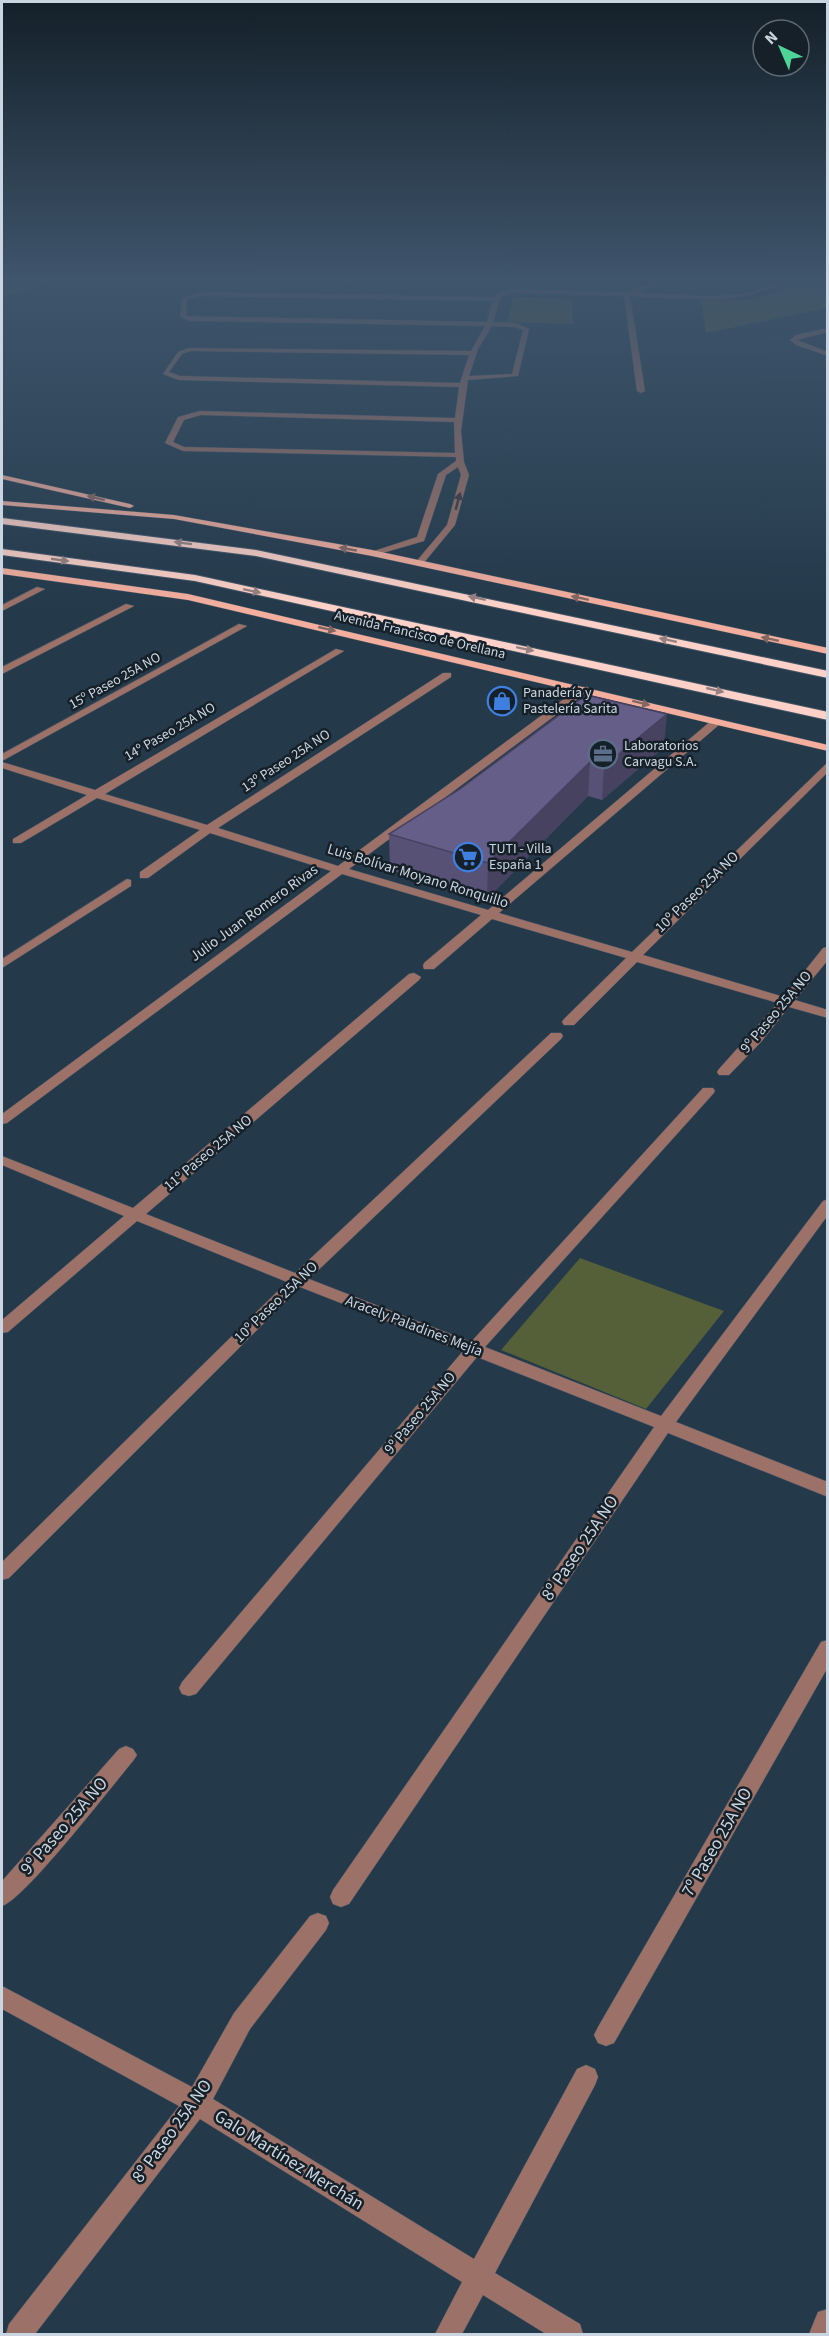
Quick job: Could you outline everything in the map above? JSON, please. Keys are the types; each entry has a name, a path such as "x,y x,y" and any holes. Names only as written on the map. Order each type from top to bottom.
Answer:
{"highway":[{"path":"2,521 256,553 828,675"},
{"name":"Avenida Francisco de Orellana","path":"2,552 195,578 828,716"}],"main road":[{"path":"2,477 174,517 372,553 828,651"},
{"path":"2,503 174,517"},
{"name":"Avenida Francisco de Orellana","path":"2,571 188,597 828,748"}],"street":[{"path":"419,563 451,525 465,475 459,459 457,420 464,389"},
{"path":"457,420 200,413 181,419 169,443 183,450 459,459"},
{"path":"421,538 442,474 459,459"},
{"path":"372,553 421,538 440,540"},
{"path":"2,608 40,589"},
{"path":"2,671 129,606"},
{"name":"15º Paseo 25A NO","path":"2,758 242,627"},
{"name":"14º Paseo 25A NO","path":"17,841 339,651"},
{"name":"13º Paseo 25A NO","path":"144,875 210,829 447,675"},
{"name":"Julio Juan Romero Rivas","path":"2,1120 584,689"},
{"path":"429,966 716,722"},
{"name":"Luis Bolívar Moyano Ronquillo","path":"2,765 340,870 828,1014"},
{"name":"10º Paseo 25A NO","path":"568,1022 828,765"},
{"path":"2,964 127,882"},
{"name":"9º Paseo 25A NO","path":"723,1072 756,1039 828,951"},
{"name":"11º Paseo 25A NO","path":"2,1328 414,977"},
{"name":"10º Paseo 25A NO","path":"2,1574 297,1281 556,1036"},
{"name":"9º Paseo 25A NO","path":"189,1688 474,1349 708,1091"},
{"name":"Aracely Paladines Mejía","path":"2,1160 134,1216 828,1490"},
{"name":"8º Paseo 25A NO","path":"341,1897 665,1424 828,1204"},
{"name":"7º Paseo 25A NO","path":"606,2036 828,1648"},
{"name":"9º Paseo 25A NO","path":"2,1896 126,1755"},
{"name":"8º Paseo 25A NO","path":"19,2334 197,2103 242,2021 318,1923"},
{"name":"Galo Martínez Merchán","path":"2,1996 197,2103 570,2334"},
{"path":"448,2334 586,2077"},
{"path":"822,2334 828,2322"}],"green space":[{"path":"580,1258 724,1311 646,1409 501,1350"}],"building":[{"path":"586,695 667,714 604,766 590,762 488,863 389,834 460,789"}],"place":[{"name":"Panadería y Pastelería Sarita","path":"502,701"},
{"name":"Laboratorios Carvagu S.A.","path":"603,754"},
{"name":"TUTI - Villa España 1","path":"468,857"}]}
